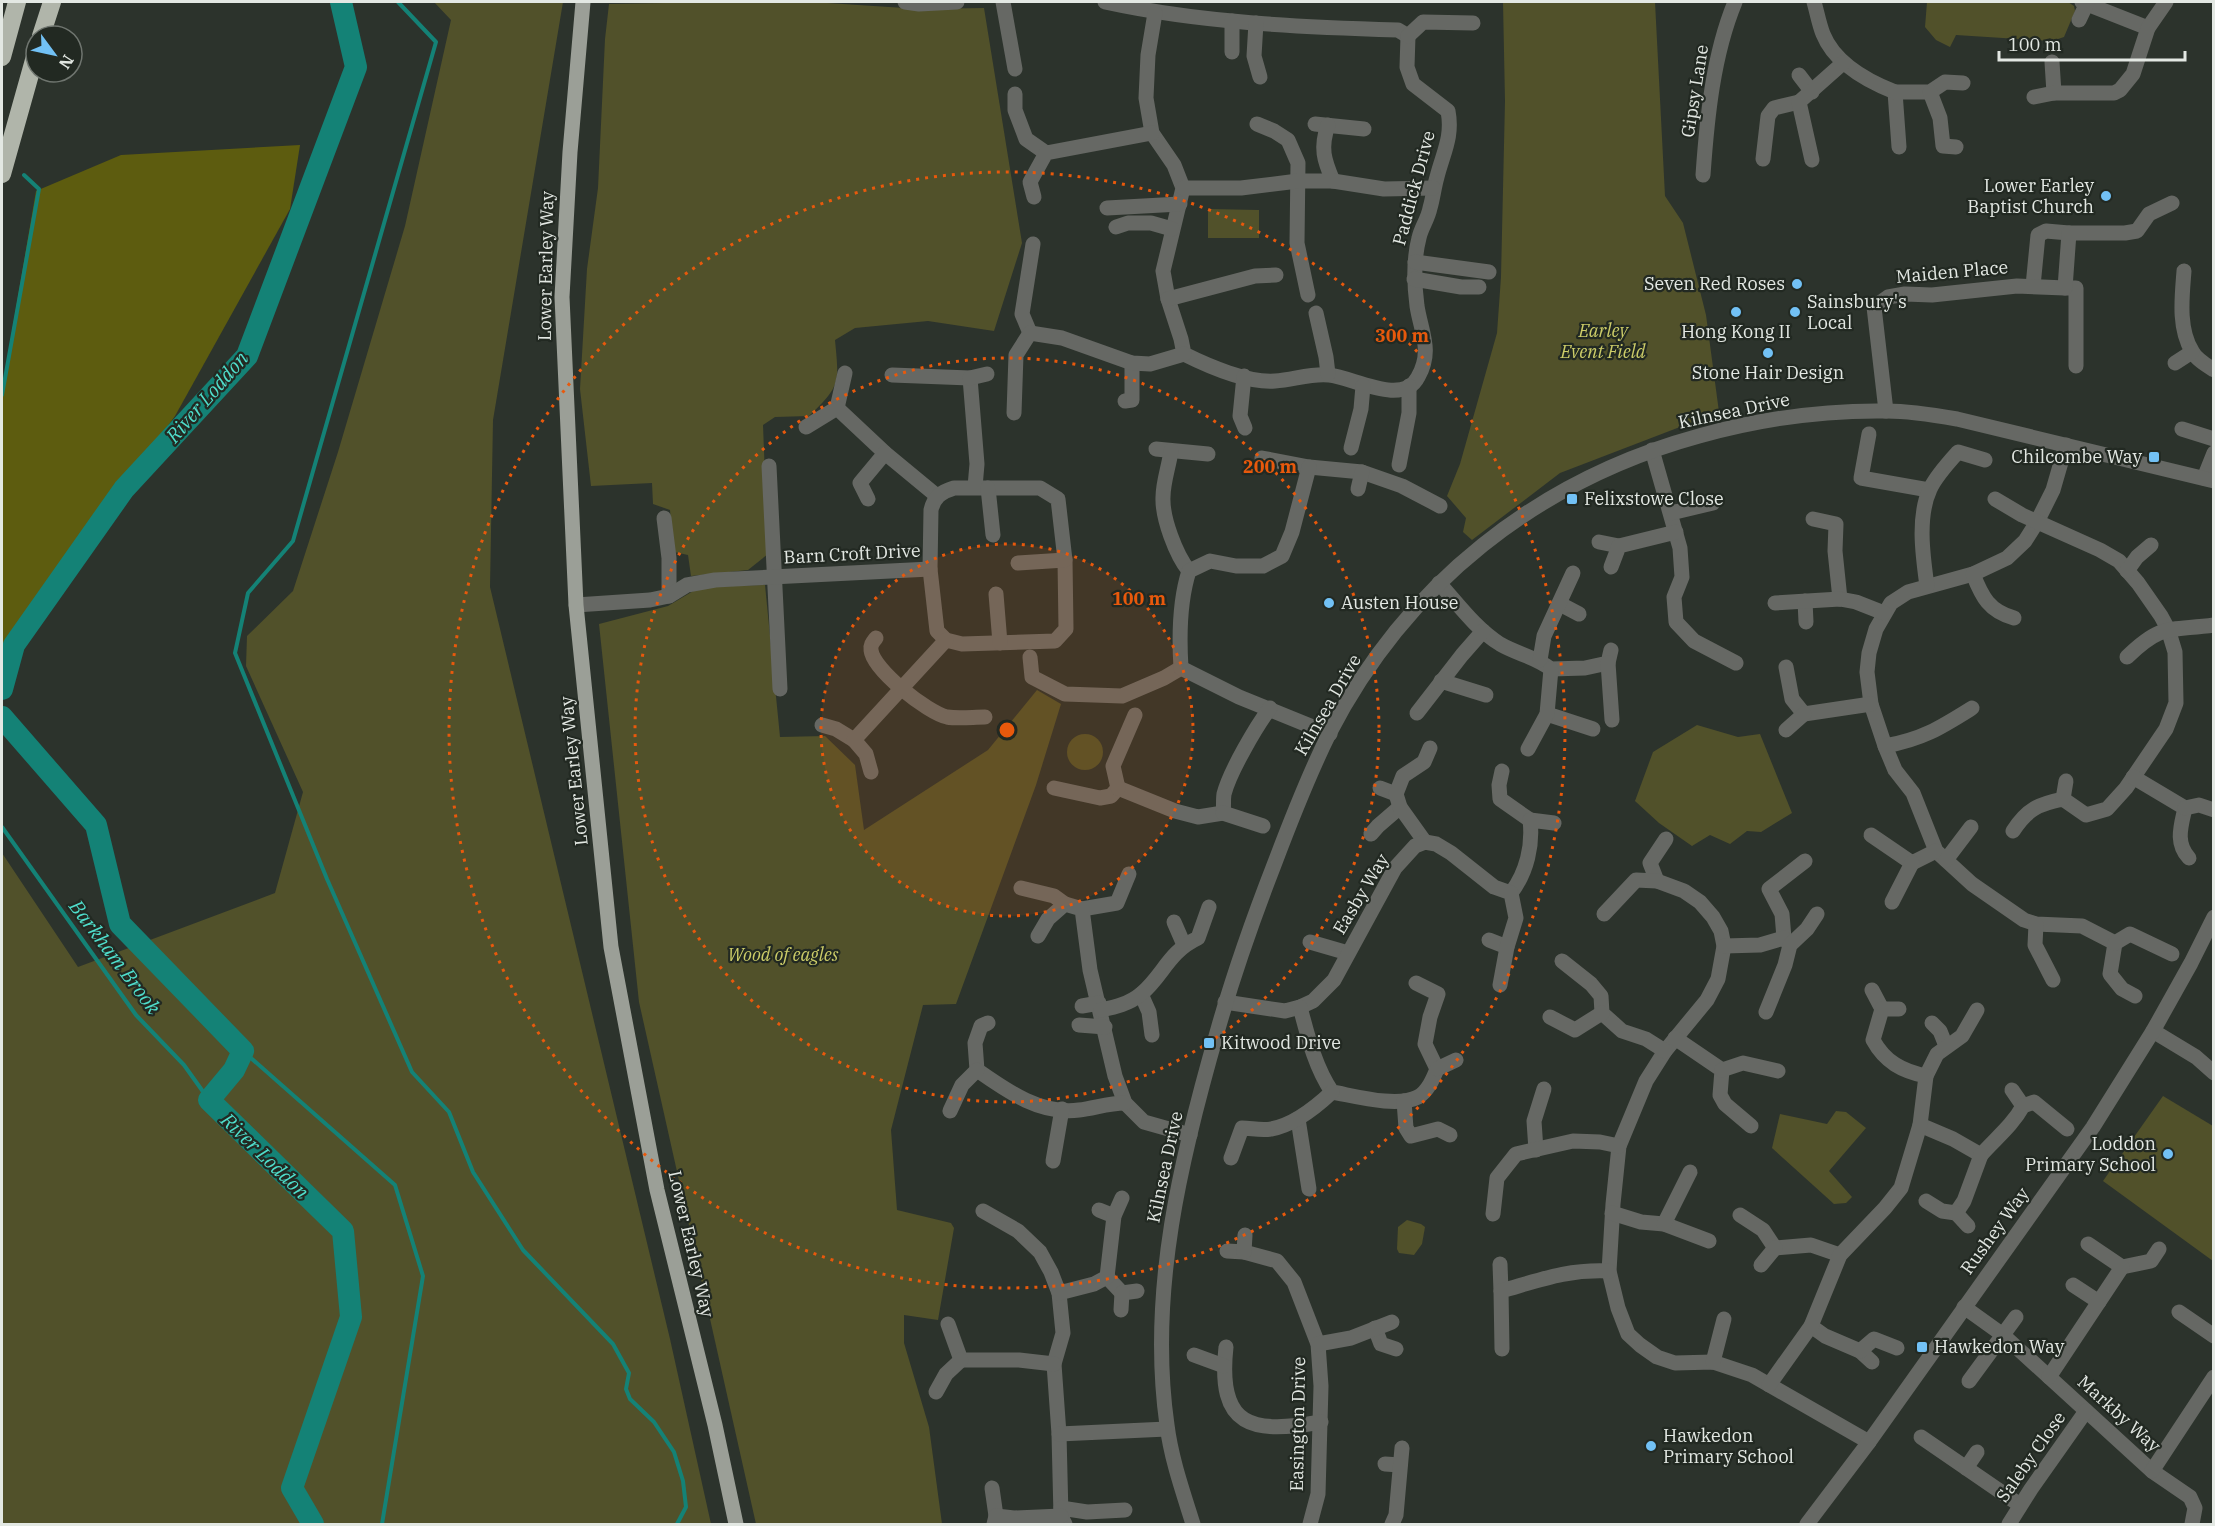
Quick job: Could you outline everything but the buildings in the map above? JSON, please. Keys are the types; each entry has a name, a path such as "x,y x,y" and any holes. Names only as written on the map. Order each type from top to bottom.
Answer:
{"highway":[{"path":"2,57 17,2"},
{"path":"45,24 52,2"},
{"path":"2,174 27,84"}],"main road":[{"name":"Lower Earley Way","path":"583,2 568,176 562,297 576,605 611,947 657,1190 715,1425 736,1524"}],"street":[{"path":"905,2 919,4 957,2"},
{"path":"1003,2 1016,69"},
{"path":"1105,2 1155,13 1256,23 1398,30 1408,36 1423,22 1468,20"},
{"path":"1814,2 1823,35 1843,63 1878,85 1895,92 1930,92 1945,82 1963,82"},
{"path":"2079,20 2085,2 2148,28"},
{"path":"2034,97 2054,93 2114,93 2120,90 2133,74 2148,28 2166,2"},
{"name":"Gipsy Lane","path":"1703,175 1707,115 1732,5"},
{"path":"1155,13 1148,55 1146,98 1152,133 1174,165 1183,188 1163,271 1168,299 1184,354"},
{"path":"1232,21 1232,52"},
{"path":"1256,23 1254,56 1260,77"},
{"name":"Paddick Drive","path":"1399,465 1409,413 1409,386 1418,379 1426,345 1414,279 1415,262 1419,236 1430,209 1433,188 1451,126 1448,111 1413,84 1407,67 1408,36"},
{"path":"2052,62 2054,93"},
{"path":"1763,159 1768,116 1774,108 1799,102 1843,63"},
{"path":"1799,75 1812,92"},
{"path":"1895,92 1899,147"},
{"path":"1930,92 1940,118 1944,146 1956,147"},
{"path":"1015,94 1015,110 1026,139 1046,153 1152,133"},
{"path":"1799,102 1812,160"},
{"path":"1257,124 1288,140 1299,163 1297,243 1308,295"},
{"path":"1333,181 1323,158 1324,138 1321,124 1364,129"},
{"path":"1034,197 1030,182 1046,153"},
{"path":"1183,188 1241,188 1299,181 1333,181 1384,189 1433,188"},
{"path":"2076,366 2076,288 2065,288 2069,233 2137,231 2150,214 2172,203"},
{"path":"1107,207 1180,204"},
{"path":"1116,227 1128,223 1151,223 1172,230"},
{"name":"Maiden Place","path":"2033,286 2037,237 2041,232 2046,231 2069,233"},
{"path":"1030,333 1022,314 1033,244"},
{"name":"Paddick Drive","path":"1415,262 1489,272"},
{"path":"2184,271 2181,307 2185,331 2192,352 2214,370"},
{"path":"1168,299 1255,276 1276,275"},
{"path":"1414,279 1461,287 1479,287"},
{"name":"Maiden Place","path":"1886,411 1874,307 1888,297 1905,294 1932,295 1982,288 2033,286 2065,288"},
{"path":"1316,313 1328,374"},
{"path":"1030,333 1062,338 1132,363 1150,364 1184,354 1203,363 1244,376 1273,381 1328,374 1346,378 1363,386 1390,390 1409,386"},
{"path":"1014,413 1016,355 1030,333"},
{"path":"2175,363 2192,352"},
{"path":"1132,363 1132,401"},
{"path":"806,428 837,408 845,373"},
{"path":"892,375 970,378 987,374"},
{"path":"1244,376 1240,416 1245,428"},
{"path":"970,378 977,464 993,535"},
{"path":"1351,448 1361,409 1363,386"},
{"path":"837,408 885,453 937,496"},
{"name":"Kilnsea Drive","path":"1192,1524 1167,1429 1160,1365 1161,1304 1176,1198 1190,1135 1240,954 1295,810 1330,734 1351,696 1398,629 1439,583 1468,555 1531,511 1570,486 1600,471 1652,450 1720,430 1765,420 1821,414 1886,411 1921,413 1957,419 2209,480"},
{"path":"2182,429 2214,439"},
{"path":"1869,434 1861,478 1929,490"},
{"path":"2066,445 2053,490 2025,540 2007,558 1973,574 1908,592 1891,603 1876,629 1869,653 1867,672 1871,704 1885,746 1895,770 1913,793 1941,856 1972,884 2024,920 2036,924 2082,926 2115,943"},
{"path":"1189,571 1180,559 1168,523 1163,498 1164,450 1208,454"},
{"path":"1652,450 1680,548 1682,577 1674,597 1676,622 1694,641 1736,663"},
{"path":"1927,586 1922,552 1922,525 1929,490 1958,452 1985,460"},
{"path":"868,499 860,483 885,453"},
{"path":"2209,480 2214,453"},
{"path":"1262,458 1309,467 1362,472 1402,486 1440,506"},
{"name":"Barn Croft Drive","path":"769,466 780,689"},
{"path":"1181,668 1180,639 1185,585 1189,571 1210,561 1236,566 1263,566 1282,556 1292,532 1309,467"},
{"path":"1358,489 1362,472"},
{"path":"954,488 1040,488 1058,499 1065,560 1066,630 1054,641 962,644 945,640 936,631 930,569 931,510 937,496 954,488"},
{"path":"1995,499 2119,561 2138,583 2168,629 2175,652 2176,703 2166,729 2133,777 2106,808 2086,815 2063,799 2043,803 2023,816 2013,831"},
{"path":"1671,513 1713,503"},
{"path":"664,518 676,558 669,596"},
{"path":"1813,519 1838,518 1835,551 1840,599"},
{"path":"1599,542 1619,546 1676,532"},
{"path":"2127,571 2137,557 2151,545"},
{"path":"1611,567 1619,546"},
{"path":"1018,563 1065,560"},
{"name":"Barn Croft Drive","path":"576,605 650,600 669,596 687,585 715,580 930,569"},
{"path":"1528,749 1547,714 1551,684 1546,665 1545,636 1573,573"},
{"path":"1973,574 1983,599 2006,616 2014,618"},
{"path":"1439,583 1483,631 1499,644 1519,654 1546,665 1585,668 1610,656 1612,720"},
{"path":"996,594 1000,643"},
{"path":"1775,603 1840,599 1856,602 1884,614"},
{"path":"1805,601 1806,622"},
{"path":"1560,604 1579,614"},
{"path":"2127,657 2145,639 2168,629 2214,625"},
{"path":"1417,712 1483,631"},
{"path":"876,638 871,644 870,652 879,666 927,708 947,717 985,717"},
{"path":"854,740 945,640"},
{"path":"1030,657 1025,677 1065,694 1122,696 1181,668"},
{"path":"1786,667 1792,699 1804,714"},
{"path":"1181,668 1239,697 1330,734"},
{"path":"1441,681 1486,695"},
{"path":"1786,730 1804,714 1871,704"},
{"path":"1223,813 1224,795 1234,771 1258,724 1270,708"},
{"path":"1885,746 1913,741 1972,708"},
{"path":"1547,714 1593,729"},
{"path":"1118,788 1113,766 1135,715"},
{"path":"822,725 836,729 854,740 866,754 871,772"},
{"path":"1371,834 1398,800 1403,776 1424,762 1430,748"},
{"path":"1502,771 1499,785 1500,799 1530,820 1554,823"},
{"path":"2133,777 2185,808 2199,805 2214,810"},
{"path":"2063,799 2066,781"},
{"path":"1054,788 1100,798 1111,796 1118,788"},
{"path":"1118,788 1144,800 1198,817 1223,813 1263,826"},
{"path":"1380,788 1398,800 1425,842 1436,844 1494,887 1511,893"},
{"path":"2185,808 2178,835 2184,852 2189,858"},
{"path":"1500,985 1507,947 1516,918 1511,893 1524,870 1529,852 1532,836 1530,820"},
{"path":"1870,835 1912,863 1941,856 1971,827"},
{"path":"1657,881 1650,863 1666,838"},
{"name":"Easby Way","path":"1300,1007 1313,1000 1334,980 1395,868 1415,846 1425,842"},
{"path":"1792,944 1782,914 1769,890 1805,861"},
{"path":"1892,902 1912,863"},
{"path":"1021,888 1054,896 1065,904 1082,909 1118,903 1130,874"},
{"path":"1604,914 1636,880 1657,881 1684,891 1700,902 1721,931 1724,946 1718,979 1707,1000 1665,1051 1646,1081 1619,1146 1609,1270 1618,1308 1628,1334 1657,1357 1675,1363 1713,1362 1752,1375 1869,1442"},
{"path":"1038,936 1048,919 1065,904"},
{"path":"1082,1006 1121,1006 1141,994 1184,945 1198,938 1209,907"},
{"path":"1082,909 1090,970 1115,1076 1125,1103 1144,1122 1190,1135"},
{"path":"1766,1012 1792,944 1807,929 1817,914"},
{"name":"Rushey Way","path":"1807,1524 1869,1442 2093,1127 2153,1031 2214,917"},
{"path":"1174,922 1184,945"},
{"path":"2036,924 2035,945 2053,980"},
{"path":"2135,996 2122,989 2110,974 2115,943 2130,934 2172,954"},
{"path":"1489,940 1507,947"},
{"name":"Easby Way","path":"1310,942 1348,953"},
{"path":"1724,946 1792,944"},
{"path":"1562,961 1591,984 1601,996 1602,1013 1622,1031 1646,1039 1665,1051"},
{"path":"1416,983 1438,994 1430,1017 1425,1044 1437,1069"},
{"path":"1872,990 1882,1009 1873,1040 1881,1054 1907,1072 1926,1077"},
{"path":"1141,994 1149,1012 1152,1035"},
{"path":"1225,1002 1285,1011 1300,1007 1310,1045 1323,1078 1332,1092 1382,1101 1404,1101 1419,1097 1430,1084 1437,1069 1456,1060"},
{"path":"1882,1009 1899,1009"},
{"path":"1769,1385 1811,1326 1840,1255 1901,1188 1920,1125 1926,1077 1937,1054 1962,1036 1977,1010"},
{"path":"1550,1017 1575,1030 1602,1013"},
{"path":"951,1111 962,1085 977,1070 975,1042 981,1026 988,1023"},
{"path":"1932,1023 1940,1031 1946,1046"},
{"path":"1079,1025 1105,1027"},
{"path":"2153,1031 2196,1057 2214,1073"},
{"path":"1675,1038 1722,1070"},
{"path":"1722,1070 1743,1063 1778,1071"},
{"path":"977,1070 1030,1103 1077,1111 1110,1103 1125,1103"},
{"path":"1722,1070 1720,1095 1725,1104 1751,1126"},
{"path":"1536,1150 1534,1121 1544,1089"},
{"path":"2012,1090 2023,1106"},
{"path":"1231,1158 1242,1121 1269,1130 1284,1126 1298,1119 1332,1092"},
{"path":"1404,1101 1406,1128 1411,1136 1438,1129 1450,1135"},
{"path":"1956,1213 1964,1201 1981,1155 2002,1136 2023,1106 2034,1102 2067,1130"},
{"path":"1053,1161 1062,1109"},
{"path":"1298,1119 1309,1189"},
{"path":"1920,1125 1953,1139 1981,1155"},
{"path":"1493,1214 1497,1178 1516,1154 1573,1141 1619,1146"},
{"path":"1665,1224 1690,1172"},
{"path":"1107,1277 1114,1216 1122,1198"},
{"path":"1926,1201 1942,1211 1956,1213 1968,1226"},
{"path":"983,1210 1018,1231 1040,1252 1059,1293 1064,1333 1054,1364 1063,1516"},
{"path":"1099,1210 1114,1216"},
{"path":"1612,1213 1641,1222 1665,1224 1709,1241"},
{"path":"1740,1215 1763,1230 1775,1248"},
{"path":"1244,1252 1245,1234"},
{"path":"2088,1244 2122,1268"},
{"path":"1761,1265 1775,1248 1811,1245 1840,1255"},
{"path":"2049,1377 2122,1268 2151,1261 2158,1249"},
{"name":"Easington Drive","path":"1227,1251 1244,1252 1277,1261 1294,1282 1318,1344 1321,1422 1318,1494 1310,1524"},
{"path":"1500,1264 1502,1349"},
{"path":"1501,1291 1557,1274 1609,1270"},
{"path":"1059,1293 1094,1284 1107,1277"},
{"path":"1107,1277 1129,1292 1121,1310"},
{"path":"2073,1285 2099,1302"},
{"name":"Markby Way","path":"1964,1307 2003,1335 2152,1471 2190,1497 2196,1514 2192,1524"},
{"path":"2179,1312 2214,1336"},
{"path":"1969,1382 2016,1317"},
{"path":"1713,1362 1724,1319"},
{"path":"1318,1344 1351,1338 1392,1322"},
{"path":"948,1324 961,1360"},
{"path":"1811,1326 1826,1336 1860,1351 1872,1362"},
{"path":"1375,1328 1381,1344 1396,1350"},
{"path":"1860,1351 1874,1339 1897,1348"},
{"path":"1226,1347 1224,1389 1233,1409 1243,1420 1254,1425 1274,1428 1321,1422"},
{"path":"1194,1355 1224,1366"},
{"path":"936,1392 946,1374 961,1360 1018,1360 1054,1364"},
{"path":"2152,1471 2214,1377"},
{"name":"Saleby Close","path":"2009,1524 2020,1504 2086,1411"},
{"path":"1059,1434 1167,1429"},
{"path":"1921,1437 2020,1504"},
{"path":"1392,1524 1396,1515 1393,1464 1402,1448"},
{"path":"1966,1468 1977,1452"},
{"path":"992,1488 995,1520 1125,1510"}],"green space":[{"path":"434,2 563,2 493,420 490,587 670,1339 711,1524 2,1524 2,853 78,967 275,893 303,792 246,666 247,636 293,591 338,452 405,226 451,20"},
{"path":"812,2 920,9 984,8 1022,243 994,331 928,321 855,328 835,340 837,375 836,382 827,397 809,416 775,417 763,425 768,554 748,570 691,576 688,555 674,552 670,510 653,504 652,483 591,486 580,389 587,269 598,188 605,39 609,4"},
{"name":"Earley Event Field","path":"1503,2 1655,2 1665,196 1683,223 1706,315 1719,412 1560,473 1472,540 1463,532 1466,518 1447,496 1460,464 1497,333 1501,277 1505,101"},
{"path":"1927,2 2068,2 2074,6 2075,11 2064,37 2052,41 1956,35 1950,47 1936,40 1925,27"},
{"path":"1208,209 1259,210 1259,238 1208,238"},
{"name":"Wood of eagles","path":"765,585 780,737 825,736 855,765 864,830 988,750 1037,690 1061,704 1036,785 956,1004 923,1005 891,1130 897,1210 951,1223 954,1228 938,1320 904,1315 904,1343 929,1427 942,1524 756,1524 639,1002 599,624 668,606 700,587"},
{"path":"1697,725 1738,737 1760,734 1792,813 1761,832 1747,831 1730,844 1710,835 1692,846 1659,823 1635,801 1653,752"},
{"path":"1085,734 1098,739 1103,752 1098,765 1085,770 1072,765 1067,752 1072,739"},
{"name":"Loddon Primary School","path":"2163,1096 2213,1126 2213,1261 2103,1181"},
{"path":"1836,1111 1846,1112 1866,1128 1829,1171 1852,1197 1846,1203 1834,1204 1772,1148 1780,1114 1827,1124"},
{"path":"1407,1220 1425,1227 1422,1244 1414,1255 1399,1253 1397,1249 1398,1227"}],"shaded area":[{"path":"300,145 290,209 175,416 2,654 2,390 36,191 121,155"}],"waterway":[{"name":"River Loddon","path":"2,689 14,645 124,489 247,356 356,67 341,2"},
{"path":"398,2 436,42 293,541 248,593 235,653 327,879 412,1072 449,1112 473,1172 523,1250 613,1344 629,1373 626,1389 630,1399 654,1422 674,1452 683,1481 686,1507 677,1524"},
{"name":"Barkham Brook","path":"2,395 39,189 24,175"},
{"name":"River Loddon","path":"2,717 96,825 120,924 243,1051 234,1070 209,1100 343,1231 351,1317 292,1488 313,1524"},
{"name":"Barkham Brook","path":"2,827 136,1015 184,1065 209,1100"},
{"path":"243,1051 395,1185 423,1276 382,1524"}],"place":[{"name":"Lower Earley Baptist Church","path":"2106,196"},
{"name":"Seven Red Roses","path":"1797,284"},
{"name":"Hong Kong II","path":"1736,312"},
{"name":"Sainsbury's Local","path":"1795,312"},
{"name":"Stone Hair Design","path":"1768,353"},
{"name":"Chilcombe Way","path":"2154,457"},
{"name":"Felixstowe Close","path":"1572,499"},
{"name":"Austen House","path":"1329,603"},
{"name":"Kitwood Drive","path":"1209,1043"},
{"name":"Loddon Primary School","path":"2168,1154"},
{"name":"Hawkedon Way","path":"1922,1347"},
{"name":"Hawkedon Primary School","path":"1651,1446"}]}
